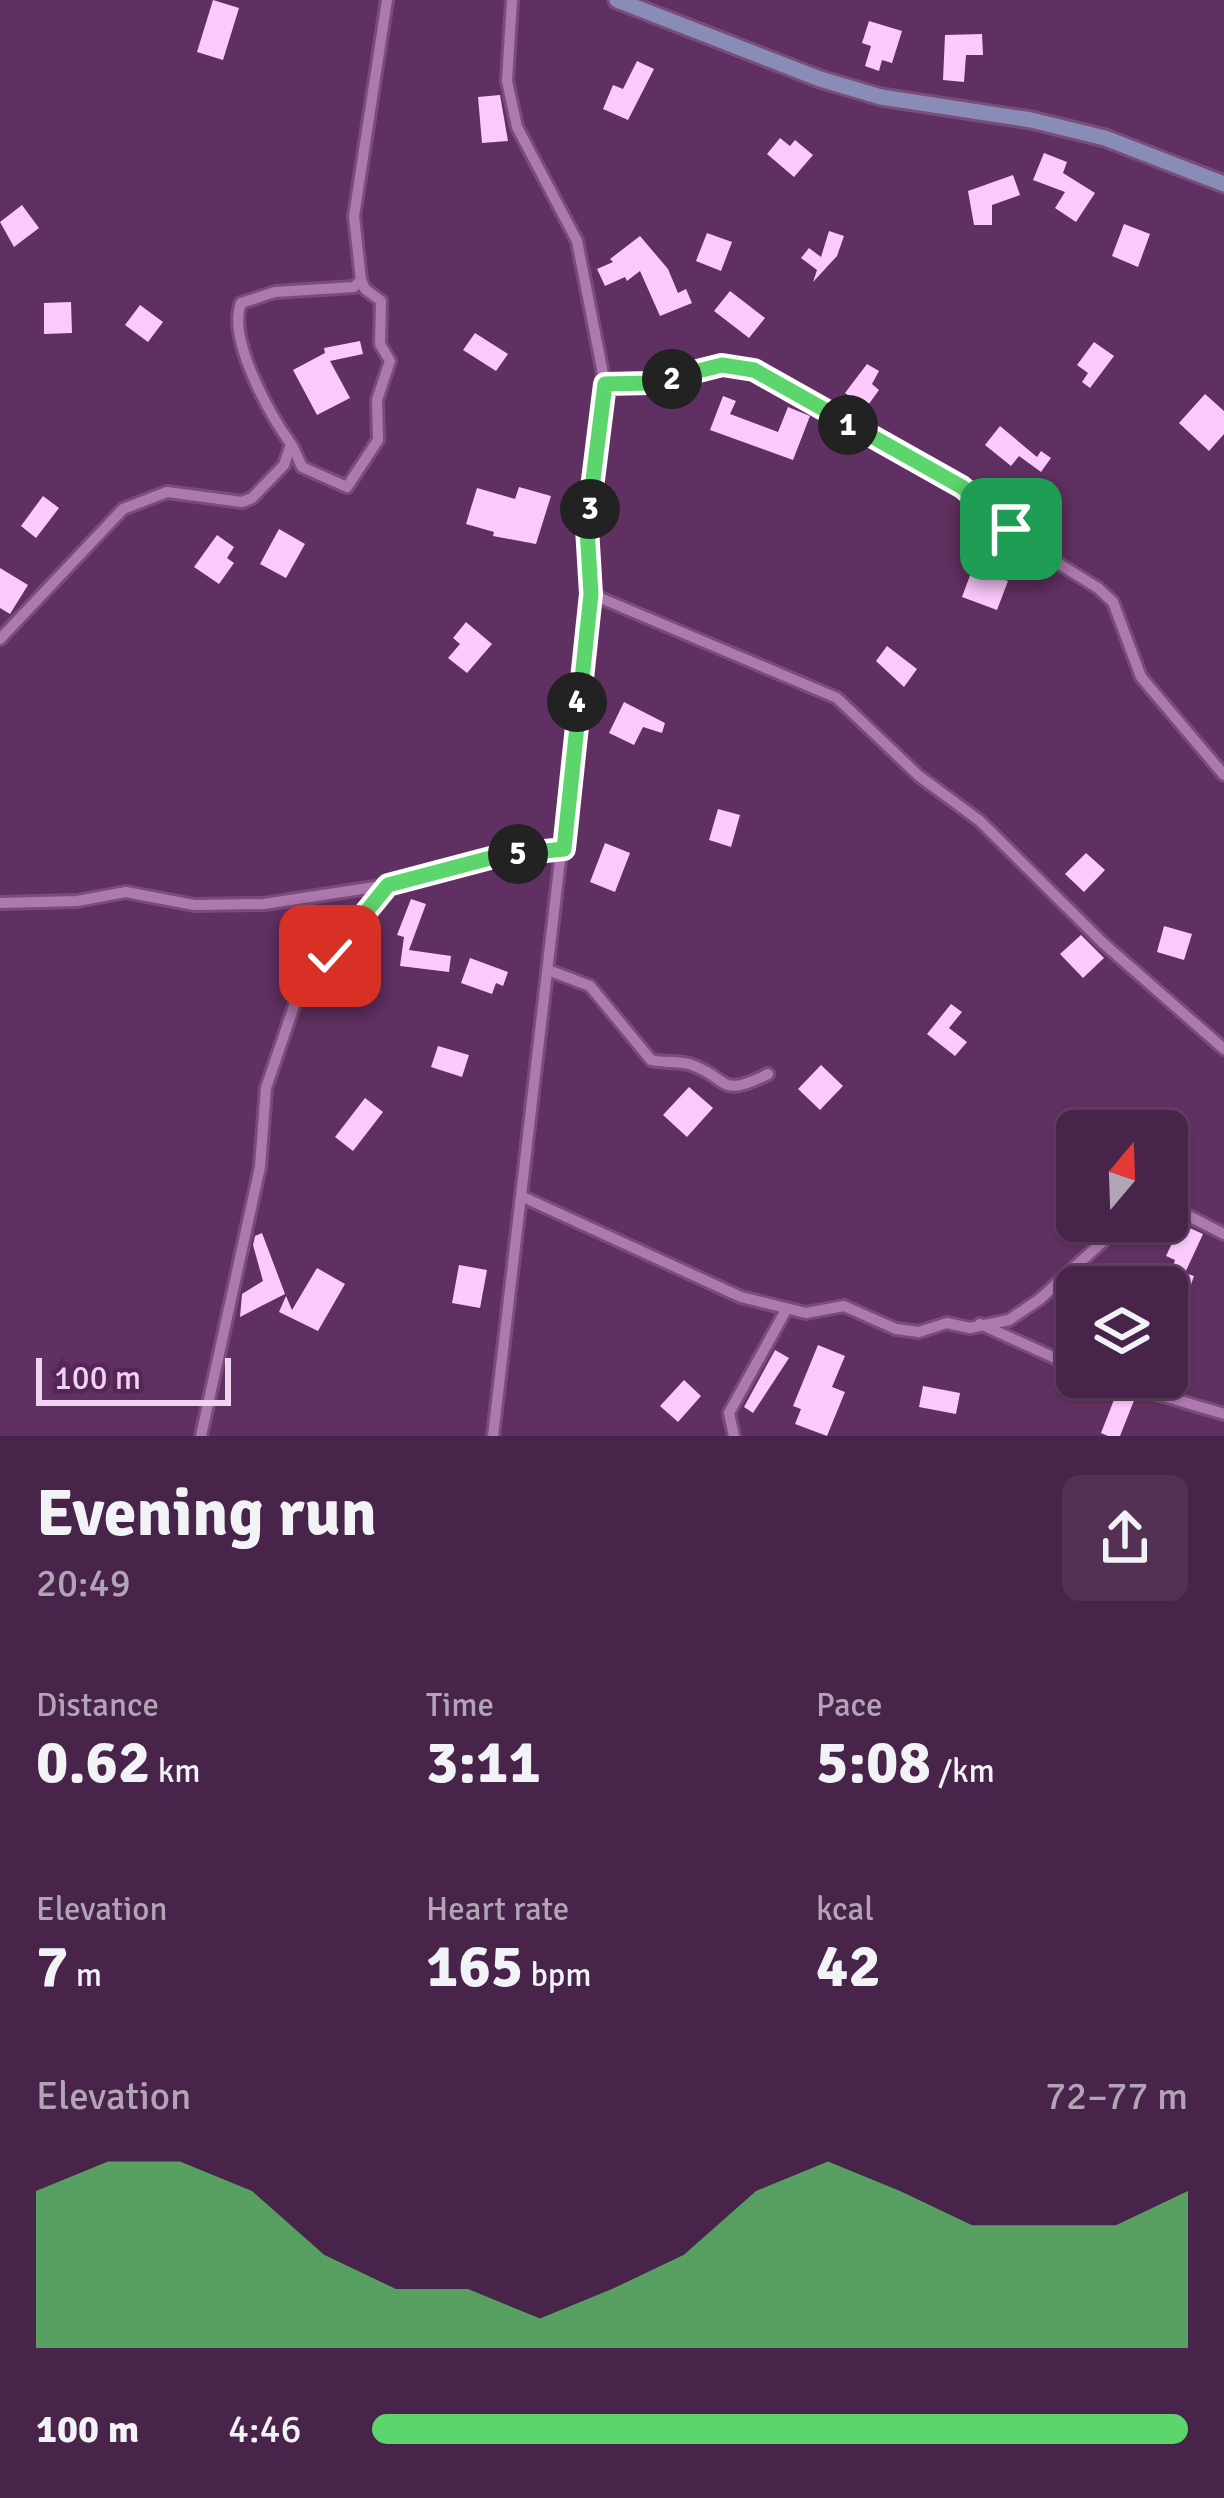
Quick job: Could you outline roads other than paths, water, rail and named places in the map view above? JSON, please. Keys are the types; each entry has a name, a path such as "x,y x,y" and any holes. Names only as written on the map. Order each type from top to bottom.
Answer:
{"street":[{"path":"358,283 354,216 387,0"},
{"path":"493,1436 564,849 591,594 587,528 605,384 577,241 517,127 507,81 512,0"},
{"path":"617,0 820,80 881,97 1031,120 1105,138 1223,183"},
{"path":"358,283 381,301 380,344 390,361 377,400 379,440 347,488 302,467 258,387 238,312 251,296 358,283"},
{"path":"605,384 650,383 737,365 754,370 962,487 1038,551 1083,577 1113,602 1141,676 1224,776"},
{"path":"0,639 123,508 166,492 242,502 252,498 284,465 291,444"},
{"path":"591,594 837,698 919,776 980,820 1103,943 1224,1048"},
{"path":"0,902 77,902 126,892 226,906 388,885 498,856 564,849"},
{"path":"201,1436 260,1167 266,1088 295,1003 388,885"},
{"path":"548,970 590,986 651,1060 687,1064 724,1086 744,1086 768,1074"},
{"path":"524,1197 741,1297 806,1313 844,1306 896,1329 919,1331 947,1323 970,1328 1009,1320 1040,1299 1102,1242"},
{"path":"1188,1215 1224,1234"},
{"path":"734,1436 729,1413 786,1310"},
{"path":"1005,1337 1009,1320"},
{"path":"980,1324 1056,1359"},
{"path":"1170,1398 1224,1414"}]}
